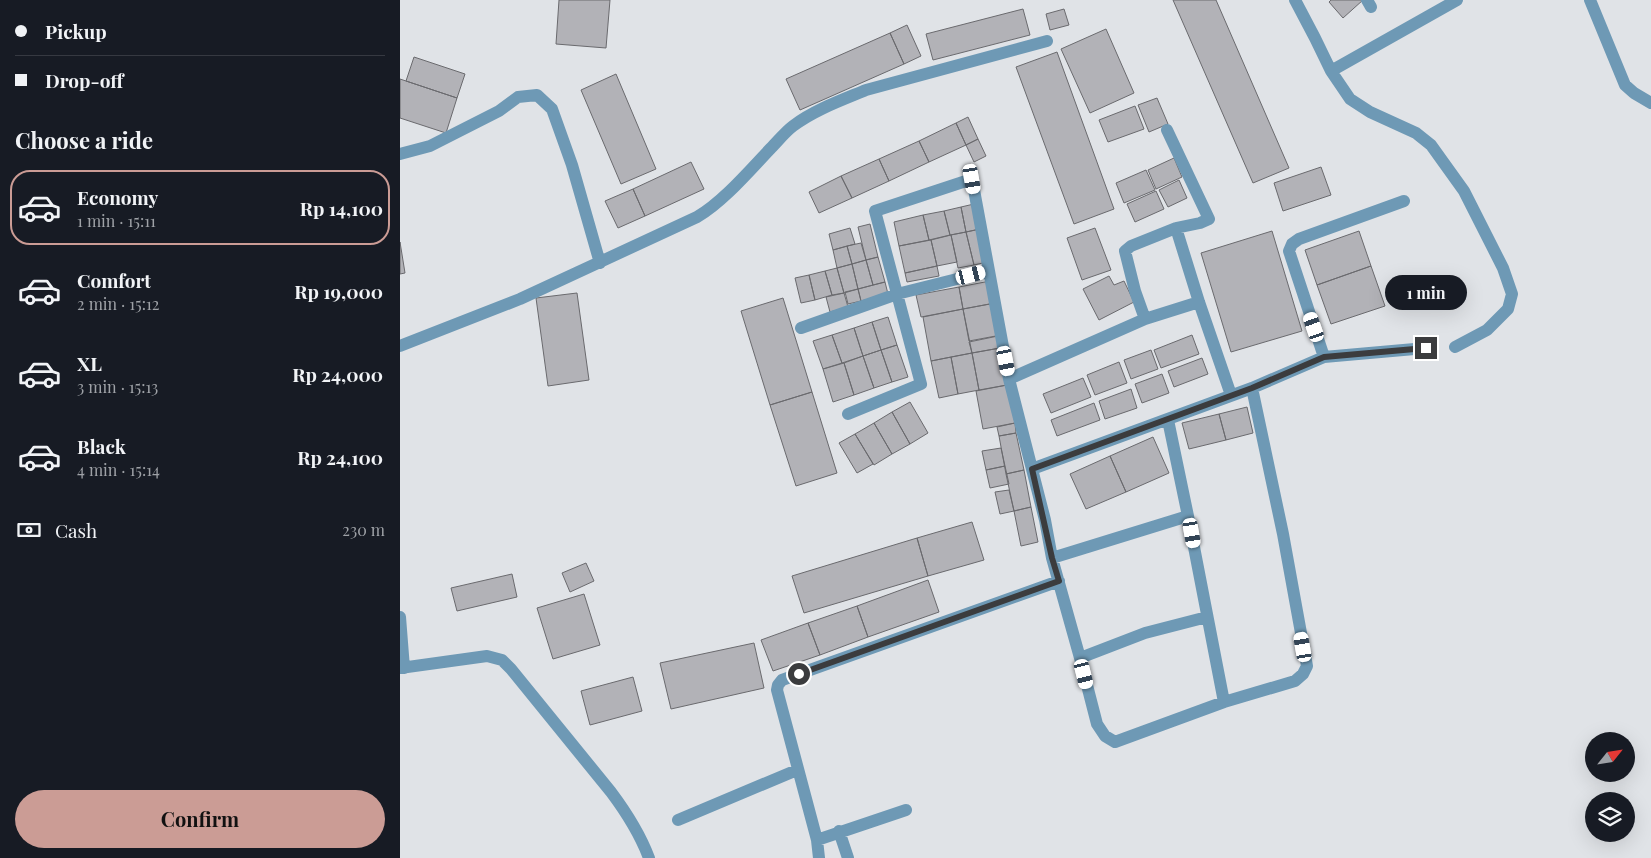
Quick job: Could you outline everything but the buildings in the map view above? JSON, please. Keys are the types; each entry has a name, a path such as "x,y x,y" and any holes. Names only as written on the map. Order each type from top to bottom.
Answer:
{"street":[{"path":"1295,0 1331,71 1350,99 1370,112 1416,133 1431,144 1464,191 1503,268 1512,294 1508,309 1487,330 1455,347"},
{"path":"1331,71 1457,0"},
{"path":"1590,0 1625,85 1634,94 1651,103"},
{"path":"400,346 520,299 707,211 792,127 803,119 838,102 866,90 1047,41"},
{"path":"400,154 430,146 499,111 518,98 537,95 552,109 572,165 600,263"},
{"path":"1145,319 1125,250 1176,228 1200,224 1209,219 1167,130"},
{"path":"848,414 921,384 875,211 972,179 1009,379 1052,558 1097,724 1105,736 1115,742 1224,702 1295,681 1304,674 1307,666 1283,534 1252,388"},
{"path":"1324,357 1289,251 1292,244 1299,239 1404,201"},
{"path":"1176,228 1199,302 1232,395"},
{"path":"801,328 898,294 989,271"},
{"path":"1009,379 1145,319 1199,302"},
{"path":"1032,469 1252,388 1324,357 1426,348"},
{"path":"1168,420 1224,702"},
{"path":"1052,558 1188,516"},
{"path":"819,858 817,840 777,690 782,680 1059,581"},
{"path":"400,617 402,668 487,656 502,660 512,669 625,810 649,858"},
{"path":"1080,658 1145,633 1207,617"},
{"path":"678,820 797,770"},
{"path":"817,840 839,831 906,810"},
{"path":"839,831 848,858"}],"route":[{"path":"799,674 1059,581 1032,469 1252,388 1324,357 1426,348"}]}
